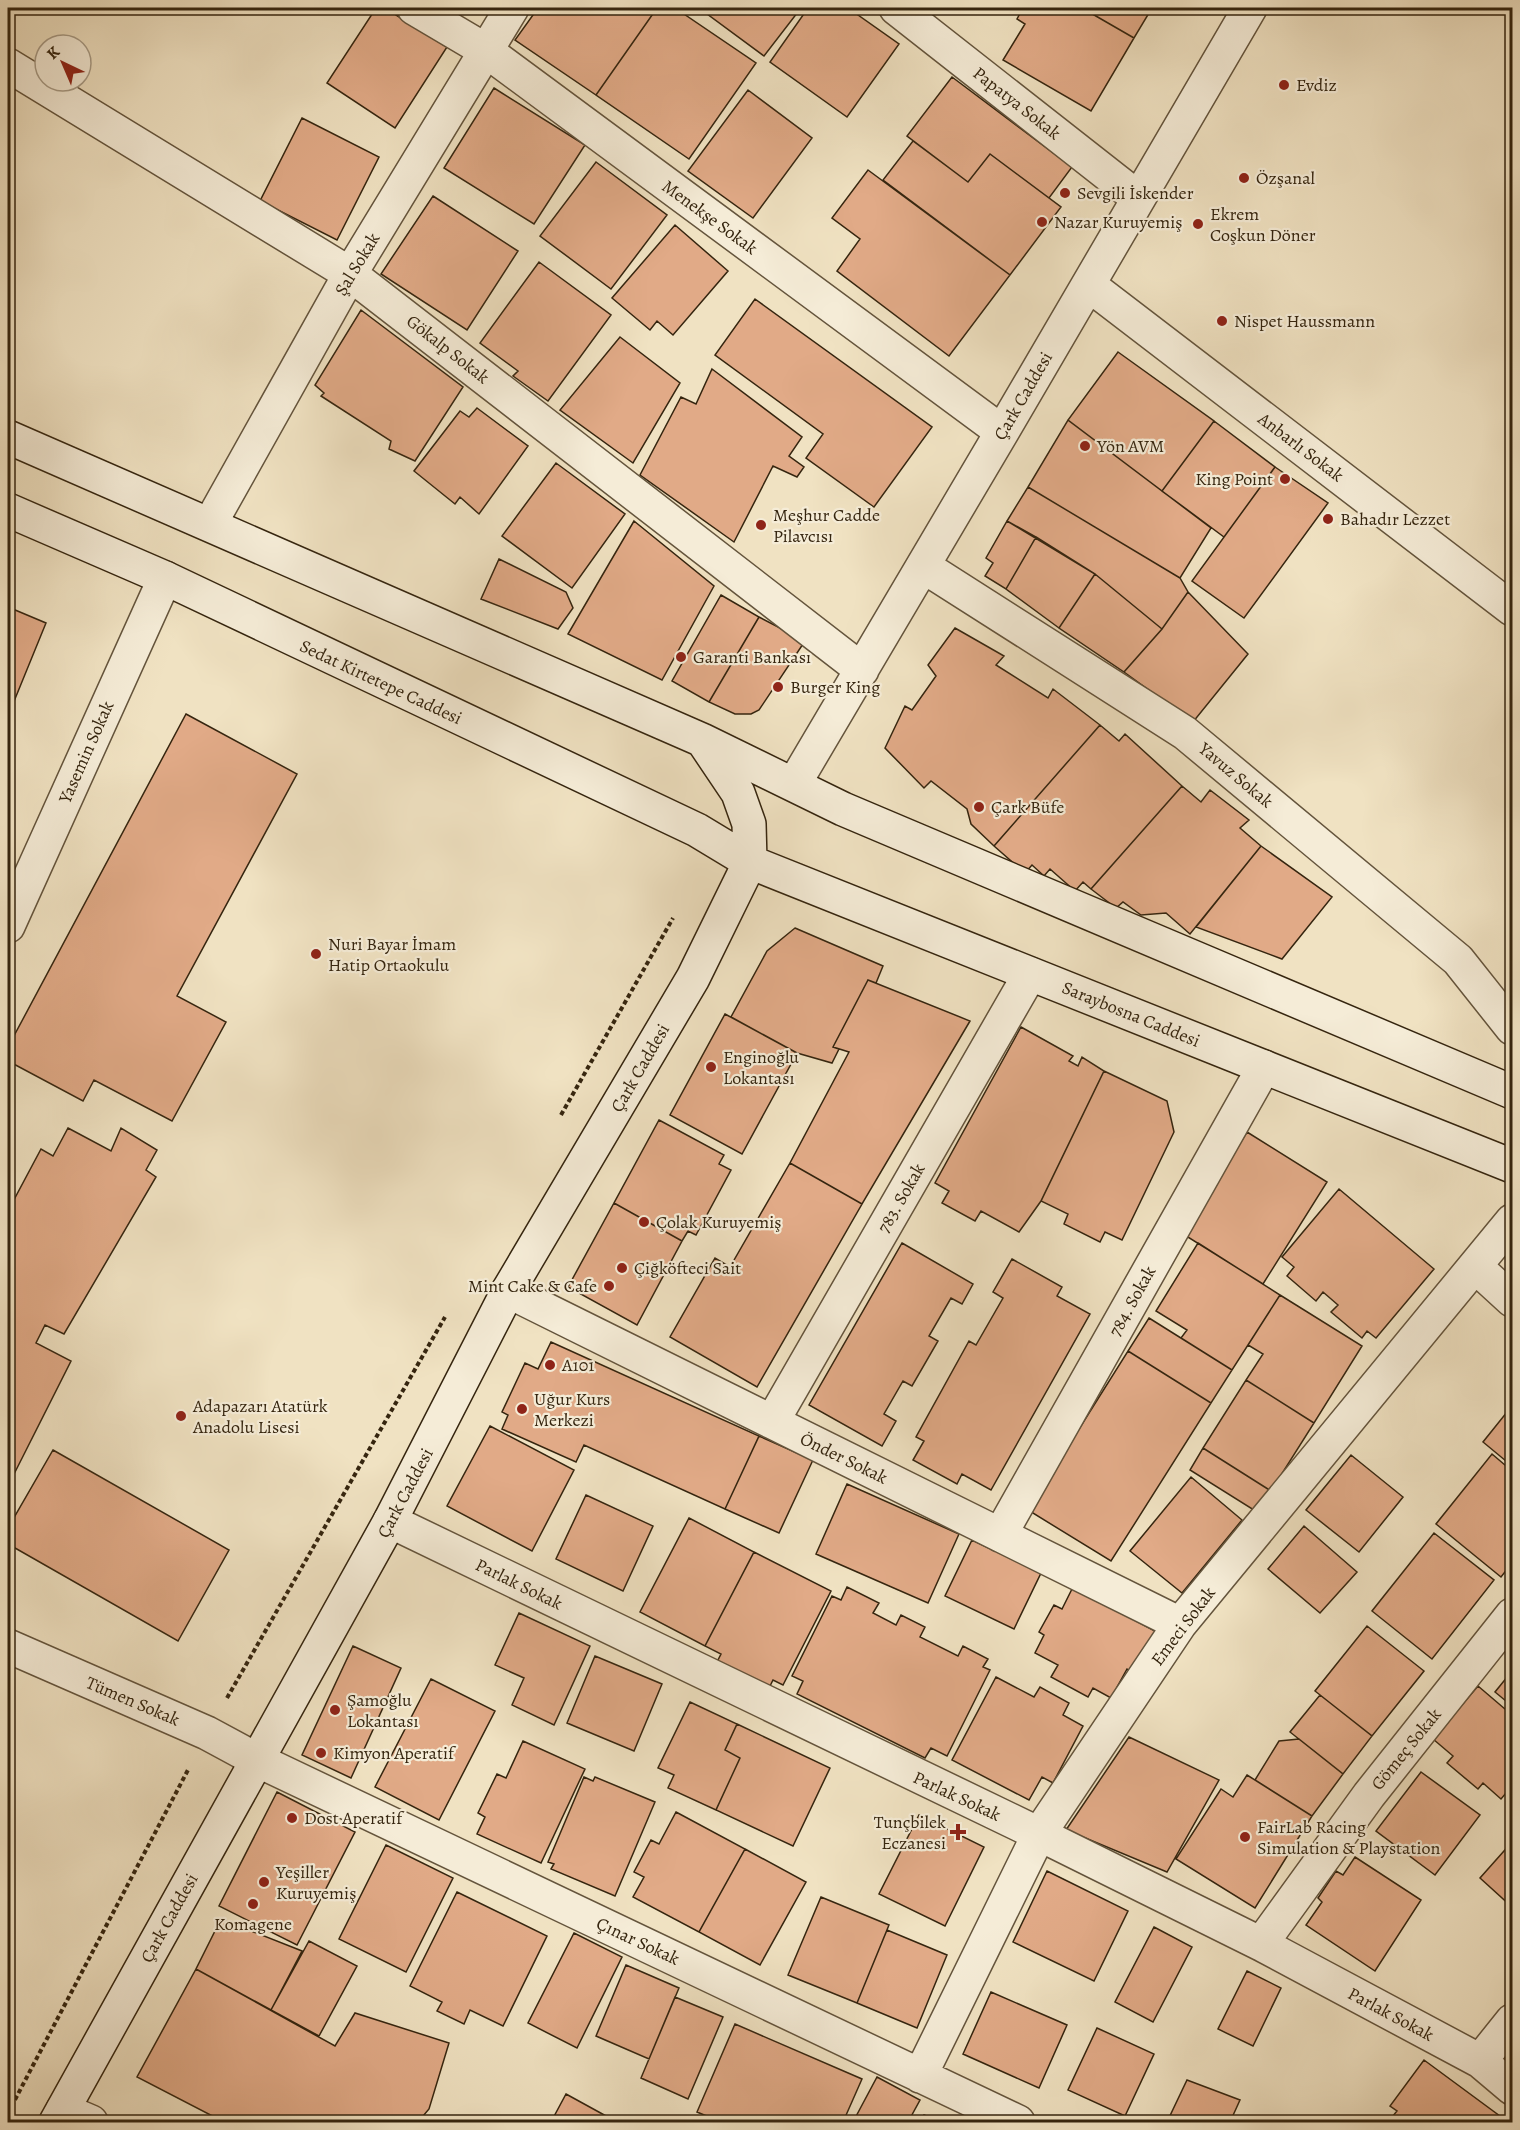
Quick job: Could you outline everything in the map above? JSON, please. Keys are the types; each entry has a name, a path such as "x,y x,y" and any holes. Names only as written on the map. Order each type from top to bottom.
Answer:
{"street":[{"name":"Menekşe Sokak","path":"414,8 485,50 1002,432"},
{"name":"Şal Sokak","path":"210,524 350,274 512,8"},
{"name":"Papatya Sokak","path":"896,8 1138,198"},
{"name":"Çark Caddesi","path":"794,784 1250,8"},
{"name":"Gökalp Sokak","path":"8,65 350,274 862,670"},
{"name":"Anbarlı Sokak","path":"1089,285 1512,609"},
{"path":"8,436 702,740 843,809 1512,1092"},
{"name":"Sedat Kirtetepe Caddesi","path":"8,510 165,578 697,830 750,862"},
{"name":"Yavuz Sokak","path":"923,566 1185,733 1458,960 1512,1028"},
{"name":"Yasemin Sokak","path":"8,927 165,578"},
{"path":"702,740 738,793 750,824 750,862"},
{"name":"Çark Caddesi","path":"70,2118 257,1760 390,1521 508,1291 693,978 750,862"},
{"name":"Saraybosna Caddesi","path":"750,862 1512,1166"},
{"name":"783. Sokak","path":"772,1422 1030,974"},
{"name":"784. Sokak","path":"1000,1535 1264,1067"},
{"name":"Emeci Sokak","path":"920,2076 1039,1834 1180,1624 1476,1268 1512,1221"},
{"path":"1476,1268 1512,1300"},
{"name":"Önder Sokak","path":"508,1291 1180,1624"},
{"name":"Parlak Sokak","path":"390,1521 927,1782 1039,1834 1261,1944 1480,2061 1512,2088"},
{"name":"Gömeç Sokak","path":"1261,1944 1369,1796 1512,1615"},
{"name":"Tümen Sokak","path":"8,1646 207,1733 257,1760"},
{"name":"Çınar Sokak","path":"257,1760 1018,2122"},
{"path":"1480,2061 1512,2021"}],"path":[{"path":"557,1122 676,915"},
{"path":"8,2113 207,1733 450,1308"}],"building":[{"path":"376,8 385,8 447,47 395,128 327,83"},
{"path":"538,8 657,8 596,95 515,40"},
{"path":"657,8 675,8 756,63 689,159 596,95"},
{"path":"699,8 801,8 764,56"},
{"path":"808,8 848,8 899,44 847,117 770,62"},
{"path":"1023,8 1082,8 1134,38 1091,111 1003,60 1025,24 1017,19"},
{"path":"1082,8 1152,8 1134,38"},
{"path":"952,77 1072,167 1049,198 990,154 968,182 907,136"},
{"path":"494,88 585,145 534,224 444,168"},
{"path":"748,90 812,138 753,218 688,171"},
{"path":"302,118 379,157 337,240 260,201"},
{"path":"913,141 968,182 990,154 1061,207 1010,275 883,180"},
{"path":"596,162 667,215 611,289 540,236"},
{"path":"868,170 1010,275 949,356 837,271 860,239 832,218"},
{"path":"433,196 518,251 467,330 381,274"},
{"path":"675,225 728,271 673,335 657,321 650,330 612,298"},
{"path":"539,262 611,315 548,401 513,376 518,371 480,343"},
{"path":"755,299 932,427 874,507 806,458 823,434 715,355"},
{"path":"361,310 463,387 415,461 389,449 391,441 321,396 324,393 315,385"},
{"path":"620,337 680,383 633,463 560,410"},
{"path":"1118,352 1214,421 1162,491 1068,420"},
{"path":"712,369 802,437 789,456 804,467 797,477 773,466 734,542 640,475 681,397 696,404"},
{"path":"477,408 528,446 479,514 460,497 455,504 414,471 460,411 469,417"},
{"path":"1068,420 1211,528 1180,578 1028,487"},
{"path":"1214,421 1275,467 1224,537 1162,491"},
{"path":"556,463 625,514 572,588 502,536"},
{"path":"1275,467 1328,503 1244,618 1192,581"},
{"path":"1028,487 1180,578 1188,592 1162,629 1095,574 1007,521"},
{"path":"634,521 714,586 662,680 568,634"},
{"path":"1007,521 1036,537 1006,589 985,576 993,563 986,558"},
{"path":"1036,537 1095,574 1059,628 1006,589"},
{"path":"499,559 566,592 573,608 558,629 481,599"},
{"path":"1095,574 1162,629 1124,672 1059,628"},
{"path":"1188,592 1248,654 1193,722 1124,672 1162,629"},
{"path":"721,595 759,617 709,702 672,681"},
{"path":"8,607 46,623 8,716"},
{"path":"759,617 805,641 759,710 751,714 735,714 709,702"},
{"path":"955,628 1004,656 996,665 1048,698 1053,689 1100,725 994,846 971,824 967,809 931,781 924,788 885,748 905,706 912,710 936,676 928,665"},
{"path":"186,714 297,774 177,996 226,1022 172,1121 94,1080 83,1101 8,1061 8,1047"},
{"path":"1100,725 1119,741 1125,734 1182,786 1091,889 1083,882 1075,891 1050,869 1044,876 1032,865 1025,873 994,846"},
{"path":"1182,786 1201,802 1210,790 1249,820 1240,828 1261,846 1190,934 1166,913 1141,915 1123,902 1116,908 1091,889"},
{"path":"1261,846 1332,897 1282,959 1196,927"},
{"path":"795,928 883,966 876,983 868,980 833,1047 839,1049 832,1063 797,1053 731,1017 767,951"},
{"path":"868,980 970,1021 862,1204 790,1163 849,1052 833,1047"},
{"path":"725,1014 797,1053 742,1154 670,1115"},
{"path":"1021,1027 1073,1056 1069,1061 1078,1066 1082,1057 1104,1071 1041,1201 1019,1232 981,1211 975,1221 942,1203 949,1191 935,1183"},
{"path":"1104,1071 1167,1101 1174,1132 1122,1240 1105,1232 1100,1242 1064,1224 1068,1214 1041,1201"},
{"path":"659,1120 724,1155 719,1164 731,1170 696,1235 688,1231 682,1241 614,1203"},
{"path":"68,1128 111,1151 121,1128 157,1150 146,1170 156,1177 64,1334 45,1325 36,1343 71,1361 8,1486 8,1211 41,1149 53,1156"},
{"path":"1247,1132 1327,1182 1263,1284 1183,1234"},
{"path":"790,1163 862,1204 757,1387 670,1337 715,1258 730,1267"},
{"path":"1339,1189 1434,1269 1376,1338 1367,1331 1362,1338 1331,1312 1338,1305 1323,1292 1316,1301 1287,1276 1294,1267 1282,1257"},
{"path":"614,1203 682,1241 637,1325 568,1287"},
{"path":"902,1243 973,1284 962,1304 951,1298 929,1336 938,1341 912,1386 903,1381 884,1414 896,1421 882,1446 809,1405"},
{"path":"1198,1243 1280,1295 1232,1370 1181,1338 1187,1330 1156,1311"},
{"path":"1012,1259 1062,1287 1057,1296 1090,1314 991,1490 962,1474 957,1484 913,1460 924,1441 916,1437 969,1341 976,1345 1003,1298 993,1292"},
{"path":"1280,1295 1362,1346 1314,1423 1246,1380 1263,1354 1248,1345"},
{"path":"1149,1318 1232,1370 1211,1403 1128,1351"},
{"path":"551,1342 759,1436 725,1509 584,1445 576,1462 502,1429 508,1415 502,1412 525,1363 538,1369"},
{"path":"1128,1351 1211,1403 1111,1561 1028,1510"},
{"path":"1246,1380 1314,1423 1271,1491 1203,1448"},
{"path":"1507,1412 1512,1416 1512,1466 1483,1442"},
{"path":"490,1426 574,1470 532,1551 447,1506"},
{"path":"759,1436 813,1460 779,1533 725,1509"},
{"path":"1203,1448 1271,1491 1257,1512 1190,1470"},
{"path":"53,1450 229,1550 178,1641 8,1544 8,1528"},
{"path":"1492,1454 1512,1471 1512,1563 1501,1577 1436,1524"},
{"path":"1351,1455 1403,1497 1359,1552 1306,1510"},
{"path":"1191,1477 1242,1520 1182,1593 1130,1551"},
{"path":"847,1484 959,1534 928,1603 816,1554"},
{"path":"586,1495 653,1526 623,1591 556,1559"},
{"path":"689,1518 754,1552 705,1646 640,1612"},
{"path":"1304,1526 1357,1572 1320,1613 1268,1569"},
{"path":"1434,1533 1494,1580 1432,1659 1372,1611"},
{"path":"972,1540 1041,1573 1014,1629 945,1596"},
{"path":"754,1552 831,1591 783,1685 773,1680 769,1688 717,1662 721,1654 705,1646"},
{"path":"847,1587 879,1603 873,1613 896,1625 901,1615 925,1627 920,1637 958,1656 963,1646 988,1659 983,1667 990,1670 947,1756 931,1748 925,1758 797,1694 803,1681 792,1676 832,1596 841,1600"},
{"path":"1073,1587 1155,1631 1133,1673 1127,1669 1111,1698 1093,1688 1088,1697 1051,1677 1058,1665 1035,1653 1044,1635 1039,1632 1054,1605 1062,1609"},
{"path":"519,1613 590,1646 554,1725 512,1705 524,1678 495,1665"},
{"path":"1367,1626 1424,1671 1372,1736 1315,1691"},
{"path":"353,1646 401,1668 351,1778 302,1755"},
{"path":"595,1656 662,1684 634,1751 567,1723"},
{"path":"1512,1671 1512,1706 1495,1692"},
{"path":"996,1677 1034,1697 1040,1687 1069,1703 1063,1715 1083,1726 1053,1783 1042,1777 1029,1800 952,1760"},
{"path":"431,1679 495,1711 439,1820 375,1787"},
{"path":"1478,1686 1512,1715 1512,1786 1501,1799 1483,1783 1478,1789 1447,1763 1453,1756 1433,1739"},
{"path":"1320,1695 1372,1736 1343,1774 1290,1732"},
{"path":"690,1702 737,1724 725,1750 740,1758 716,1810 668,1788 674,1775 658,1768"},
{"path":"737,1724 830,1768 793,1846 716,1810 740,1758 725,1750"},
{"path":"1129,1737 1219,1780 1167,1872 1066,1830"},
{"path":"1299,1739 1343,1774 1312,1816 1255,1780 1279,1741"},
{"path":"523,1741 585,1769 541,1863 477,1834 485,1817 478,1813 497,1774 506,1778"},
{"path":"1421,1772 1480,1815 1435,1875 1376,1831"},
{"name":"FairLab Racing Simulation & Playstation","path":"1247,1775 1312,1816 1255,1908 1176,1859 1221,1789 1233,1797"},
{"path":"584,1777 593,1781 595,1777 655,1802 615,1896 551,1869 554,1864 548,1862"},
{"path":"277,1792 355,1832 297,1945 219,1906"},
{"path":"676,1812 745,1849 699,1932 633,1897 644,1877 634,1872 651,1840 659,1844"},
{"path":"919,1815 984,1847 945,1926 879,1894"},
{"path":"1512,1842 1512,1907 1480,1878"},
{"path":"386,1845 453,1878 406,1972 339,1939"},
{"path":"745,1849 806,1882 760,1965 699,1932"},
{"path":"1355,1857 1421,1900 1375,1971 1306,1925 1322,1902 1318,1898 1336,1871 1343,1875"},
{"path":"1047,1871 1128,1911 1094,1981 1013,1942"},
{"path":"457,1892 547,1936 503,2026 470,2010 464,2024 437,2011 442,2002 410,1986"},
{"path":"821,1897 889,1925 857,2003 788,1975"},
{"path":"221,1919 302,1951 271,2010 196,1969"},
{"path":"1154,1927 1192,1947 1153,2022 1115,2002"},
{"path":"887,1930 947,1955 917,2028 857,2003"},
{"path":"574,1933 622,1957 577,2048 528,2023"},
{"path":"309,1941 357,1966 319,2036 271,2010"},
{"path":"626,1965 679,1988 649,2059 596,2036"},
{"path":"196,1969 335,2046 355,2013 449,2043 429,2109 418,2122 224,2122 137,2077"},
{"path":"1247,1971 1281,1988 1253,2046 1218,2029"},
{"path":"991,1992 1067,2025 1039,2088 963,2054"},
{"path":"675,1997 723,2017 688,2099 641,2078"},
{"path":"735,2024 862,2079 843,2122 721,2122 697,2112"},
{"path":"1097,2028 1154,2054 1125,2116 1068,2090"},
{"path":"1424,2060 1508,2122 1388,2122 1397,2111 1390,2106"},
{"path":"877,2077 920,2100 908,2122 853,2122"},
{"path":"1187,2080 1240,2100 1230,2122 1167,2122"},
{"path":"566,2094 617,2122 551,2122"},
{"path":"924,2115 941,2122 920,2122"}],"place":[{"name":"Evdiz","path":"1284,85"},
{"name":"Özşanal","path":"1244,178"},
{"name":"Sevgili İskender","path":"1065,193"},
{"name":"Nazar Kuruyemiş","path":"1042,222"},
{"name":"Ekrem Coşkun Döner","path":"1198,224"},
{"name":"Nispet Haussmann","path":"1222,321"},
{"name":"Yön AVM","path":"1085,446"},
{"name":"King Point","path":"1285,479"},
{"name":"Bahadır Lezzet","path":"1328,519"},
{"name":"Meşhur Cadde Pilavcısı","path":"761,525"},
{"name":"Garanti Bankası","path":"681,657"},
{"name":"Burger King","path":"778,687"},
{"name":"Çark Büfe","path":"979,807"},
{"name":"Nuri Bayar İmam Hatip Ortaokulu","path":"316,954"},
{"name":"Enginoğlu Lokantası","path":"711,1067"},
{"name":"Çolak Kuruyemiş","path":"644,1222"},
{"name":"Çiğköfteci Sait","path":"622,1268"},
{"name":"Mint Cake & Cafe","path":"609,1286"},
{"name":"A101","path":"550,1365"},
{"name":"Uğur Kurs Merkezi","path":"522,1409"},
{"name":"Adapazarı Atatürk Anadolu Lisesi","path":"181,1416"},
{"name":"Şamoğlu Lokantası","path":"335,1710"},
{"name":"Kimyon Aperatif","path":"321,1753"},
{"name":"Dost Aperatif","path":"292,1818"},
{"name":"Tunçbilek Eczanesi","path":"958,1832"},
{"name":"FairLab Racing Simulation & Playstation","path":"1245,1837"},
{"name":"Yeşiller Kuruyemiş","path":"264,1882"},
{"name":"Komagene","path":"253,1904"}]}
